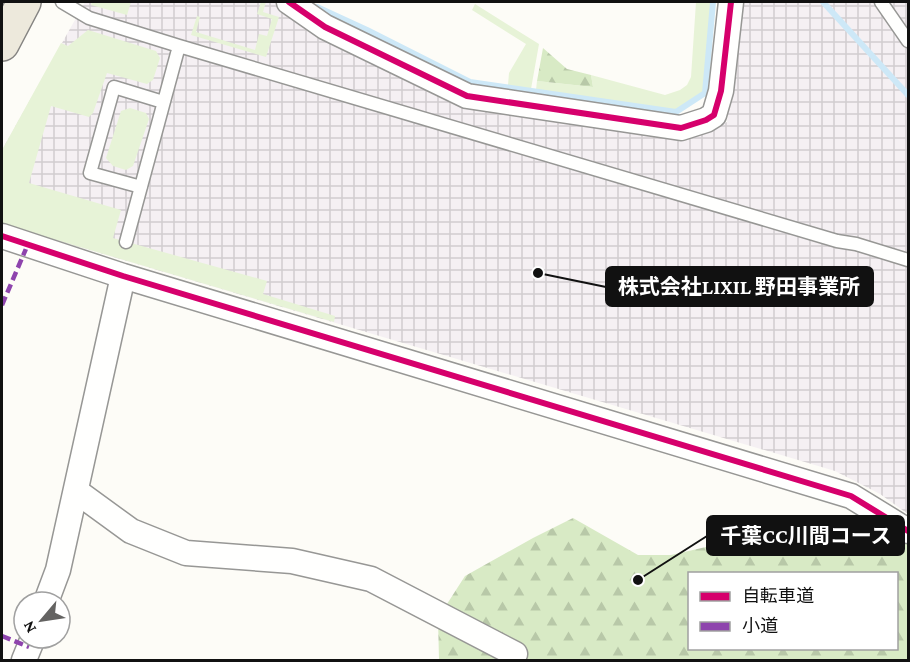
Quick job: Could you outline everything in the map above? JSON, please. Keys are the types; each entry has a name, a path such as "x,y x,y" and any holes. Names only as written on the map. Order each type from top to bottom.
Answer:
{"main road":[{"path":"2,44 24,2"}],"street":[{"path":"289,2 325,27 467,96 681,128 714,115 721,91 731,2"},
{"path":"2,236 123,276 851,496 909,531"},
{"path":"50,590 58,570 123,276"},
{"path":"76,491 131,531 186,553 292,561 371,579 515,654 513,660"}],"lane":[{"path":"62,2 89,18 179,46 837,241 856,244 909,260"},
{"path":"881,2 909,41"},
{"path":"126,242 179,46"},
{"path":"141,187 90,173 114,87 163,102"}],"shaded area":[{"path":"85,2 274,2 311,28 464,103 690,136 727,122 741,2 908,2 908,514 880,494 835,471 2,224 2,150"}],"green space":[{"path":"92,2 131,2 127,15 91,5"},
{"path":"261,2 266,2 263,12 279,17 266,57 191,35 197,16 200,17 196,32 255,50 259,34 267,36 272,19 257,14"},
{"path":"696,2 711,2 704,92 676,111 536,90 537,81 593,87 591,75 665,95 680,90 687,85 691,77"},
{"path":"475,4 539,44 531,89 508,85 509,73 526,44 472,10"},
{"path":"88,30 156,51 160,58 153,80 147,84 107,73 93,113 89,117 51,106 29,183 121,210 113,238 267,281 263,294 335,316 334,322 2,224 2,150 61,43 68,46"},
{"path":"543,48 567,69 591,75 593,87 537,81"},
{"path":"130,108 146,113 149,119 133,166 126,170 113,166 106,158 121,111"},
{"path":"893,512 908,533 908,660 439,660 438,618 465,576 573,518 638,555 671,555 832,518"}],"waterway":[{"path":"317,7 470,82 676,112 705,93 713,2"},
{"path":"823,2 908,95"}],"marked path":[{"path":"2,305 28,244"},
{"path":"2,636 12,640"}],"cycle path":[{"path":"289,2 325,27 467,96 681,128 714,115 721,91 731,2"},
{"path":"2,236 123,276 851,496 908,531"}],"place":[{"name":"株式会社LIXIL 野田事業所","path":"538,273"},
{"name":"千葉CC川間コース","path":"638,580"}]}
